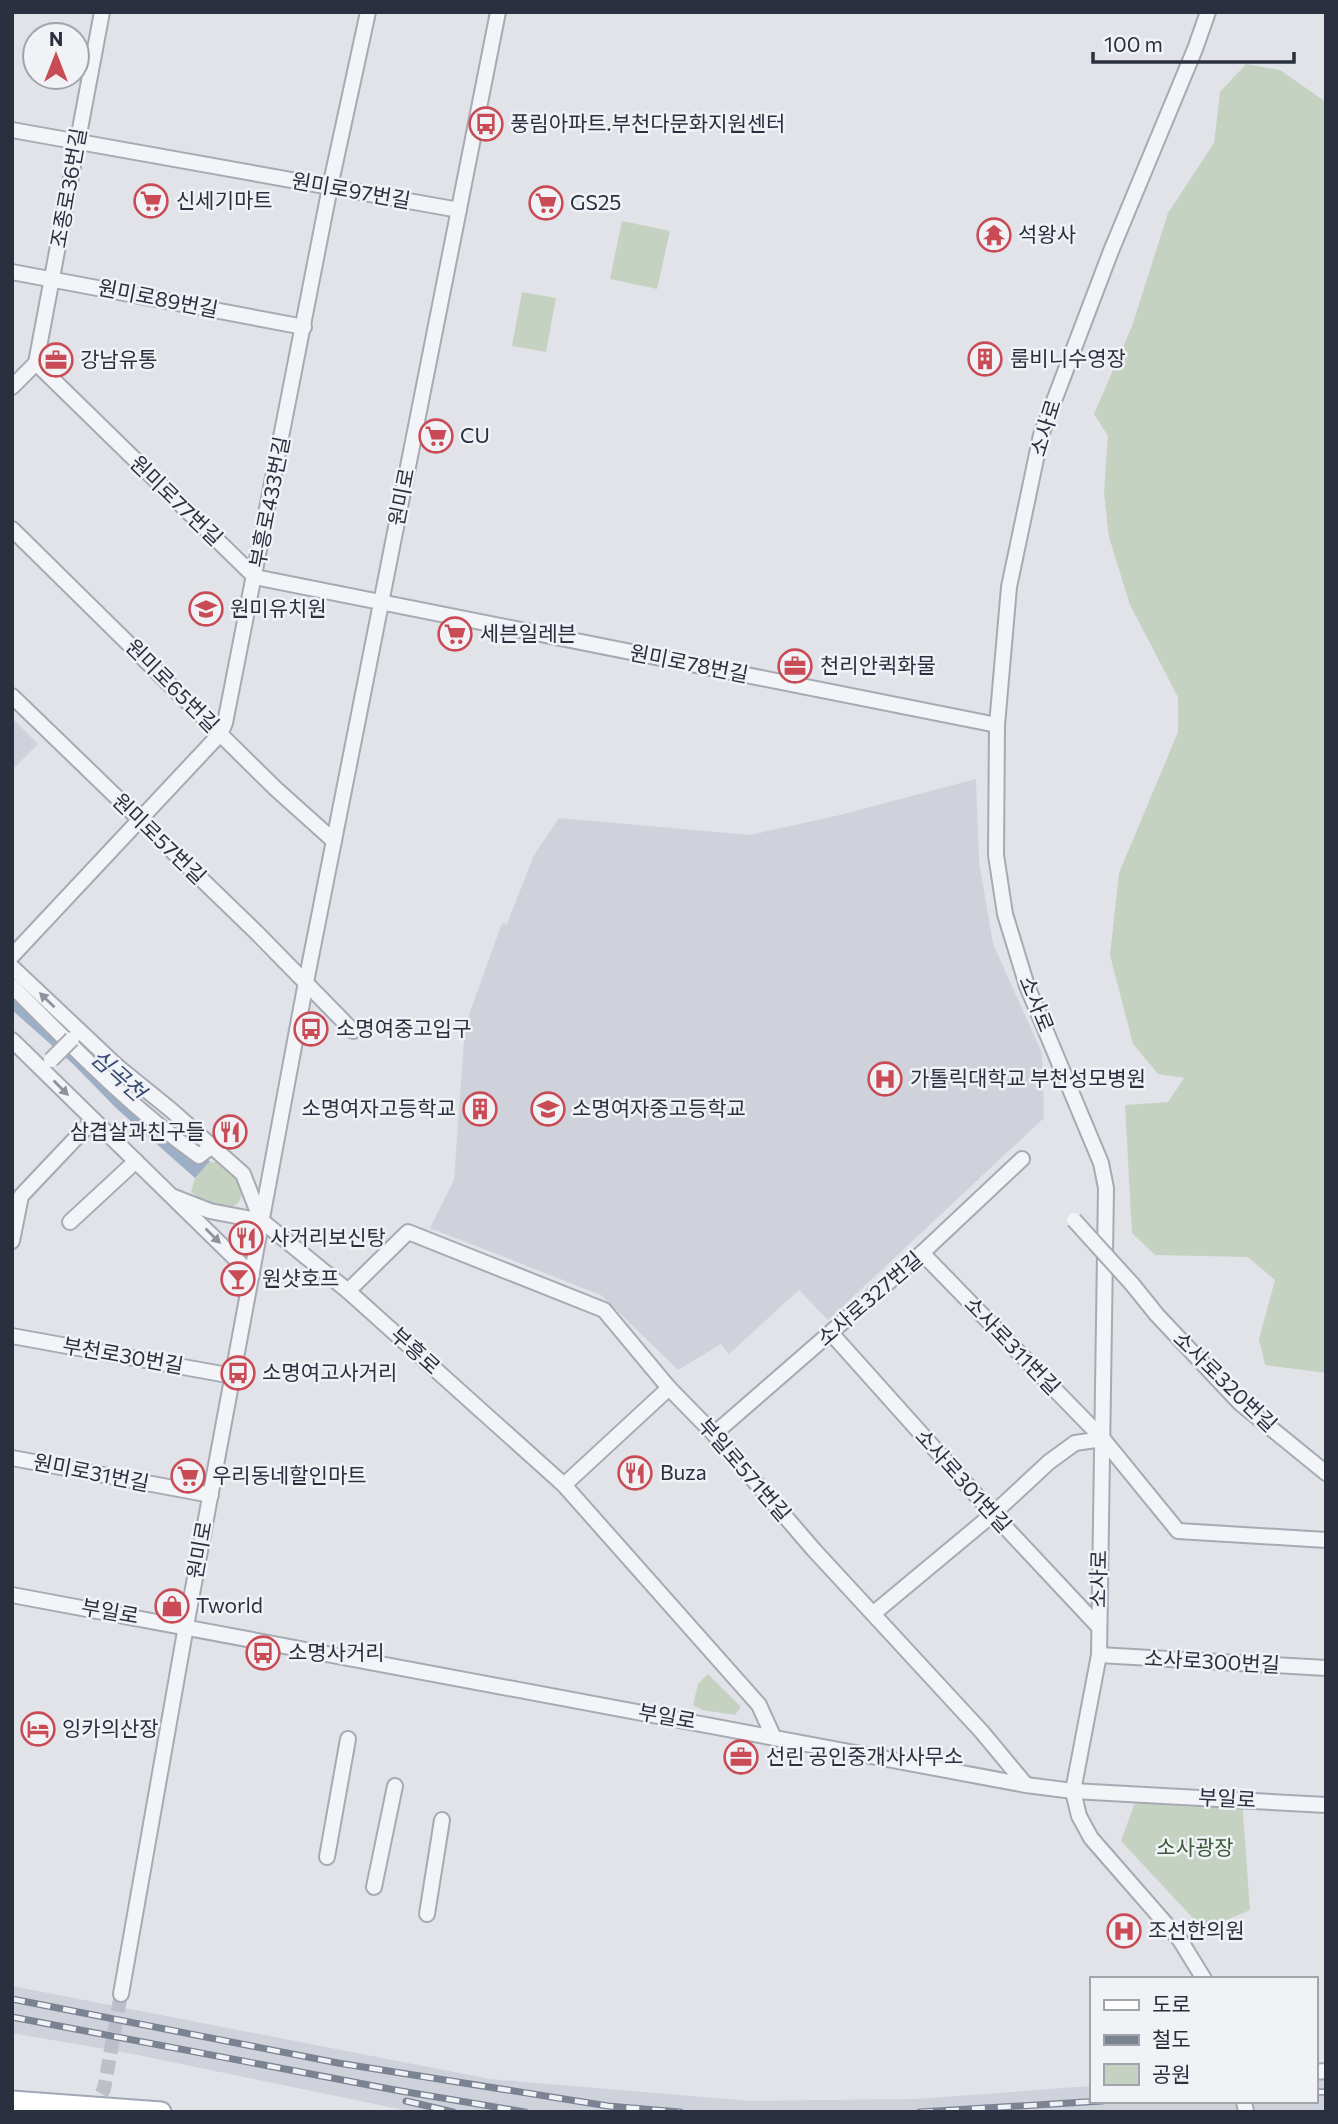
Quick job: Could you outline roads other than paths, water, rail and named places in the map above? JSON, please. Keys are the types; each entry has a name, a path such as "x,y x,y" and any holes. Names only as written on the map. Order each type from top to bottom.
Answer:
{"main road":[{"path":"12,2101 161,2112"}],"street":[{"name":"조종로36번길","path":"36,363 102,12"},
{"name":"부흥로433번길","path":"12,956 141,821 220,734 225,723 330,187 368,12"},
{"name":"원미로","path":"121,1994 186,1626 306,982 498,12"},
{"name":"소사로","path":"1203,1977 1180,1940 1091,1838 1079,1816 1073,1791 1099,1654 1106,1188 1101,1163 1027,986 1005,914 996,855 997,725 1009,587 1041,435 1111,250 1208,12"},
{"name":"원미로97번길","path":"12,130 459,210"},
{"name":"원미로89번길","path":"12,272 304,327"},
{"path":"12,387 36,363"},
{"name":"원미로77번길","path":"36,363 255,578"},
{"name":"원미로65번길","path":"12,529 276,789 334,841"},
{"path":"255,578 381,603"},
{"name":"원미로78번길","path":"381,603 997,725"},
{"name":"원미로57번길","path":"12,696 306,982"},
{"path":"12,967 76,1035 243,1174 261,1222"},
{"path":"306,982 353,1031"},
{"path":"12,986 95,1069 154,1120 199,1156 207,1150"},
{"path":"47,1065 76,1035"},
{"name":"부흥로","path":"12,1040 47,1065 93,1121 174,1197 251,1275"},
{"path":"13,1237 17,1192 93,1121"},
{"name":"소사로327번길","path":"714,1434 922,1253 1022,1160"},
{"path":"70,1222 136,1161"},
{"name":"부흥로","path":"174,1197 210,1211 261,1222 348,1291 565,1485 759,1705 773,1736"},
{"name":"소사로320번길","path":"1074,1220 1157,1315 1240,1403 1326,1473"},
{"name":"부일로571번길","path":"348,1291 408,1232 604,1310 669,1388 714,1434 814,1550 982,1732 1026,1784"},
{"name":"소사로311번길","path":"922,1253 1102,1439 1178,1531 1326,1540"},
{"name":"소사로301번길","path":"831,1333 993,1514 1098,1626"},
{"name":"부천로30번길","path":"12,1336 233,1376"},
{"path":"565,1485 669,1388"},
{"path":"874,1613 993,1514 1049,1462 1075,1443 1102,1439"},
{"name":"원미로31번길","path":"12,1458 211,1495"},
{"name":"부일로","path":"12,1595 1026,1784 1073,1791 1326,1805"},
{"name":"소사로300번길","path":"1099,1654 1326,1668"},
{"path":"327,1857 348,1740"},
{"path":"374,1887 395,1786"},
{"path":"427,1914 442,1821"}],"water":[{"path":"12,997 91,1072 185,1152 210,1161 195,1178 12,1010"}],"tunnel":[{"path":"91,2112 104,2089 121,1994"}],"railway":[{"path":"12,1999 338,2063 608,2106 680,2112"},
{"path":"12,2017 525,2112"},
{"path":"1317,2092 1326,2092"},
{"path":"406,2101 453,2112"},
{"path":"920,2112 1090,2102"}],"place":[{"name":"풍림아파트.부천다문화지원센터","path":"486,124"},
{"name":"신세기마트","path":"151,201"},
{"name":"GS25","path":"546,203"},
{"name":"석왕사","path":"994,235"},
{"name":"룸비니수영장","path":"985,359"},
{"name":"강남유통","path":"56,360"},
{"name":"CU","path":"436,436"},
{"name":"원미유치원","path":"206,609"},
{"name":"세븐일레븐","path":"455,634"},
{"name":"천리안퀵화물","path":"795,666"},
{"name":"소명여중고입구","path":"311,1029"},
{"name":"가톨릭대학교 부천성모병원","path":"885,1079"},
{"name":"소명여자고등학교","path":"480,1109"},
{"name":"소명여자중고등학교","path":"548,1109"},
{"name":"삼겹살과친구들","path":"230,1132"},
{"name":"사거리보신탕","path":"246,1238"},
{"name":"원샷호프","path":"238,1279"},
{"name":"소명여고사거리","path":"238,1373"},
{"name":"Buza","path":"635,1473"},
{"name":"우리동네할인마트","path":"188,1476"},
{"name":"Tworld","path":"172,1606"},
{"name":"소명사거리","path":"263,1653"},
{"name":"잉카의산장","path":"38,1729"},
{"name":"선린 공인중개사사무소","path":"741,1757"},
{"name":"조선한의원","path":"1124,1931"}],"water label":[{"name":"심곡천","path":"118,1075"}],"park label":[{"name":"소사광장","path":"1195,1848"}]}
